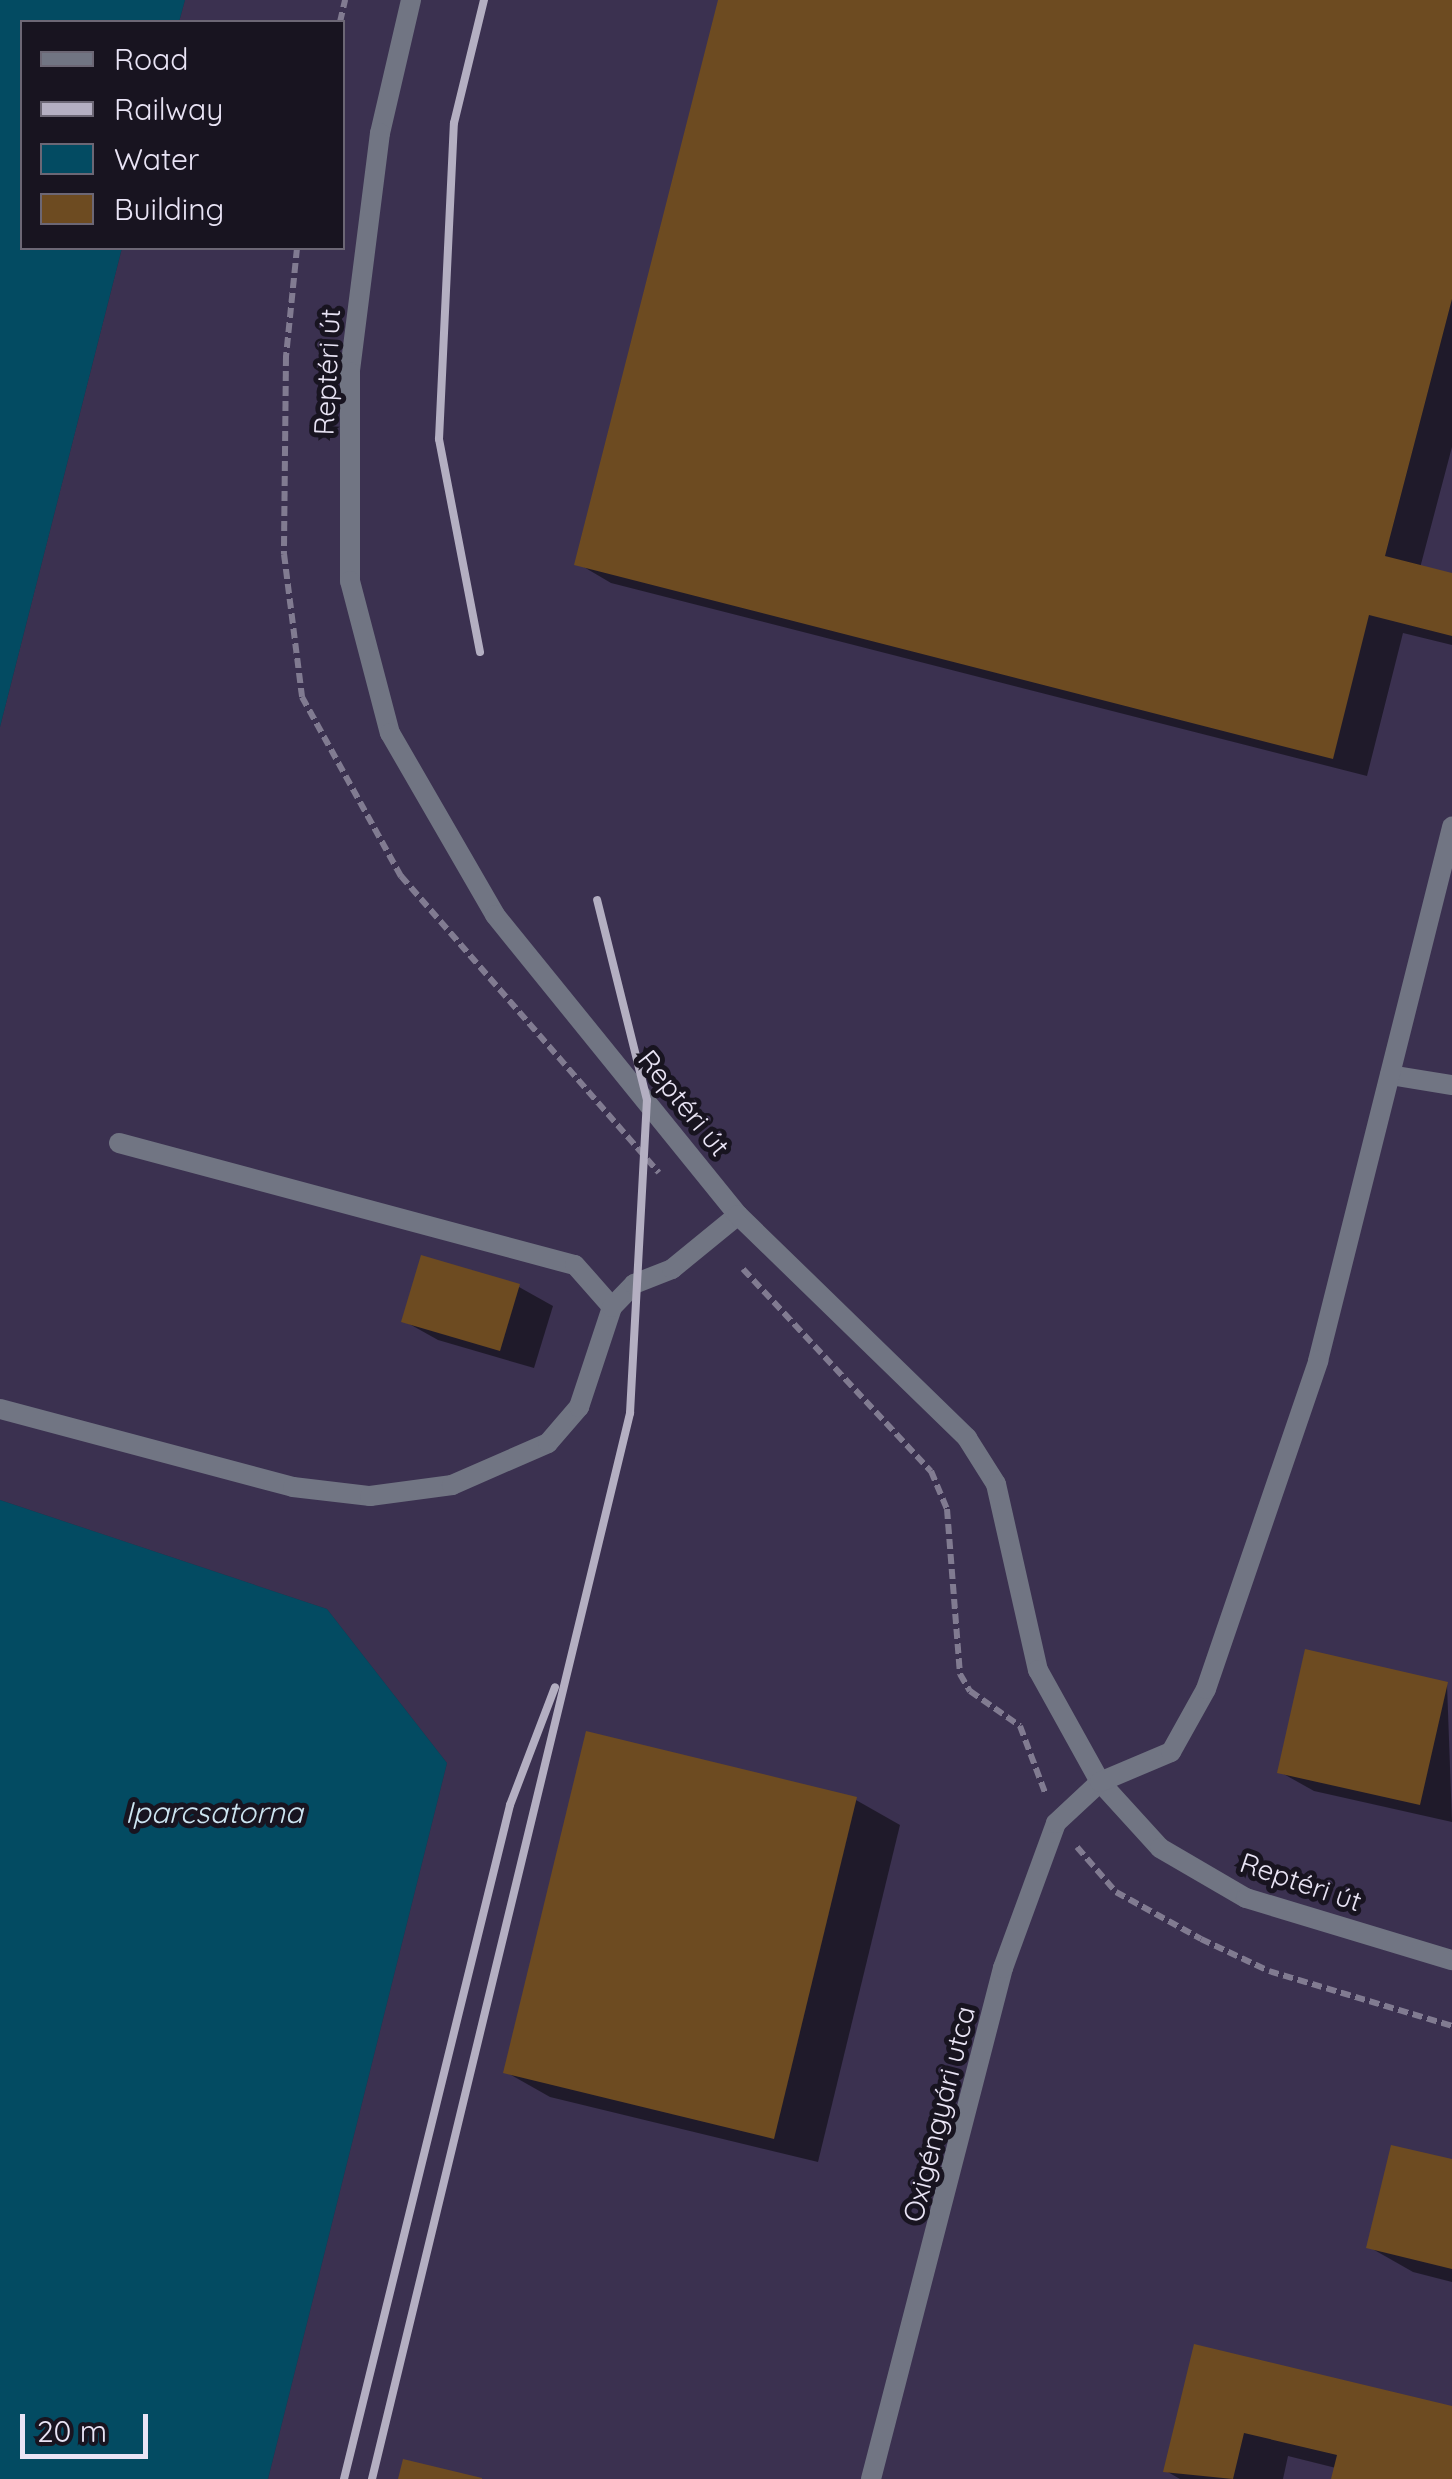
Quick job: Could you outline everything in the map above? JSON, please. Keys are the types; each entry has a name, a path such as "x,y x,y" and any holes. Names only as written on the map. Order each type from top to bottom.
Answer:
{"street":[{"name":"Reptéri út","path":"410,0 380,133 350,372 350,581 390,732 496,915 738,1215 967,1438 996,1484 1038,1670 1100,1782 1160,1848 1246,1898 1452,1960"},
{"name":"Oxigéngyári utca","path":"871,2479 1004,1968 1056,1823 1100,1782 1170,1752 1206,1689 1318,1361 1452,827"},
{"path":"1390,1075 1452,1086"},
{"path":"119,1143 575,1265 612,1306"},
{"path":"0,1409 293,1487 370,1496 452,1485 548,1443 579,1407 612,1306 634,1284 672,1270 738,1215"}],"shaded area":[{"path":"185,0 1452,0 1452,2479 268,2479 447,1763 327,1609 0,1500 0,727 121,250 345,250 345,20 180,20"}],"water":[{"path":"0,0 185,0 180,20 20,20 20,250 121,250 0,727"},
{"name":"Iparcsatorna","path":"0,1500 327,1609 447,1763 268,2479 0,2479"}],"building":[{"path":"718,0 1452,0 1452,299 1385,556 1452,573 1452,636 1369,615 1333,759 574,565"},
{"path":"421,1255 520,1284 500,1351 401,1322"},
{"path":"1305,1649 1448,1682 1420,1805 1277,1773"},
{"path":"586,1731 857,1797 774,2139 503,2073"},
{"path":"1391,2145 1452,2159 1452,2269 1366,2248"},
{"path":"1194,2344 1452,2406 1452,2479 1331,2479 1337,2455 1244,2433 1233,2479 1163,2472"},
{"path":"403,2459 482,2478 482,2479 398,2479"}],"railway":[{"path":"480,652 439,439 454,123 484,0"},
{"path":"372,2479 630,1413 647,1100 597,900"},
{"path":"344,2479 510,1805 555,1687"}]}
